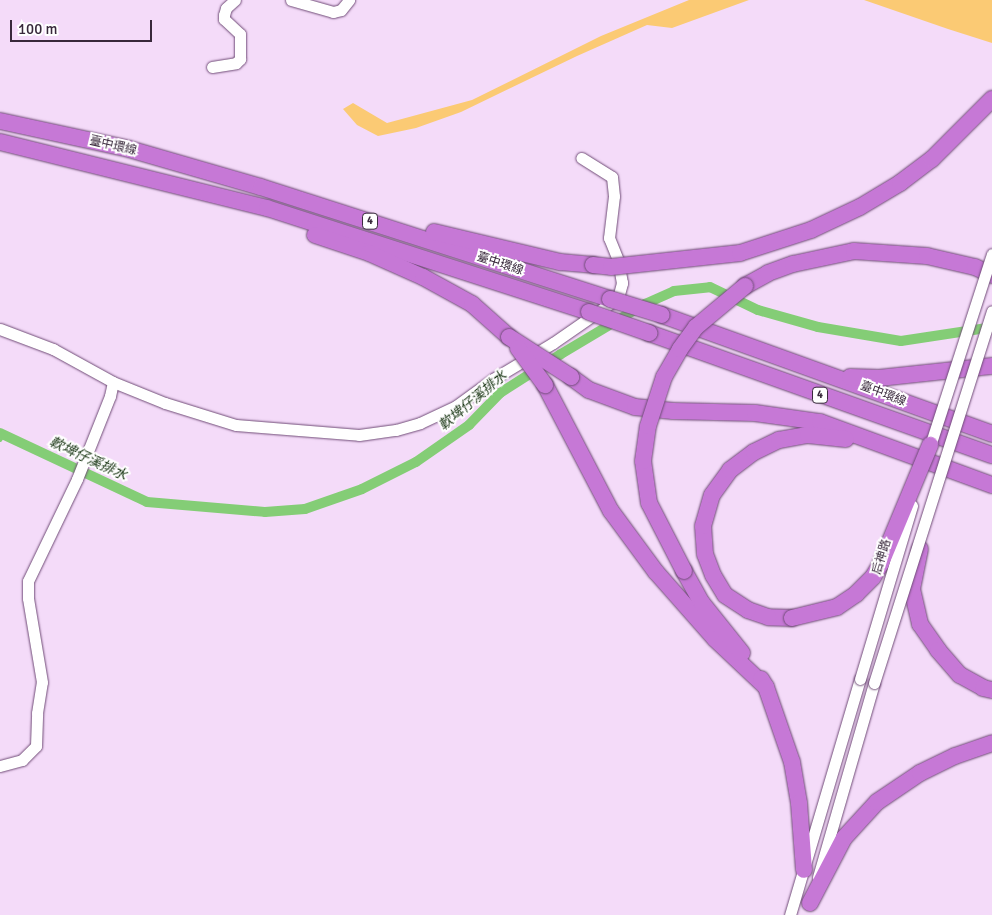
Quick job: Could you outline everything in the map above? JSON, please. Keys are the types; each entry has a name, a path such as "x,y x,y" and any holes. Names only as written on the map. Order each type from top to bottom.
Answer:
{"highway":[{"path":"335,209 560,262 611,267 740,253 811,230 860,207 900,183 932,158 992,98"},
{"name":"臺中環線","path":"0,121 129,149 335,209 662,315 992,434"},
{"name":"臺中環線","path":"0,142 191,188 294,217 589,312 992,454"},
{"path":"191,188 369,253 423,277 472,304 509,337 588,390 635,406 673,411 721,411 789,417 820,422 992,485"},
{"path":"804,870 799,803 792,762 766,687 702,603 649,503 643,461 648,426 664,377 680,349 696,327 746,286 768,273 793,264 854,251 927,256 975,267 992,275"},
{"path":"509,337 545,385 610,511 650,565 715,639 766,687"},
{"path":"828,374 879,378 992,366"},
{"path":"880,444 808,435 779,440 754,452 730,470 712,495 702,526 705,554 713,576 725,595 748,610 768,616 792,618 815,614 837,607 856,594 872,577 881,563 930,445"},
{"path":"926,518 912,589 920,624 938,650 960,674 983,688 992,690"},
{"path":"808,909 844,838 877,802 920,773 955,756 992,743"}],"street":[{"path":"212,67 236,62 240,59 240,34 224,19 226,8 235,0"},
{"path":"291,0 332,12 341,10 350,0"},
{"path":"0,329 53,349 113,382 165,403 236,425 359,435 396,430 456,406 494,378 553,343 618,298 622,283 618,260 609,238 614,196 612,177 582,158"},
{"name":"后神路","path":"790,915 930,445 992,254"},
{"path":"808,909 874,683 992,311"},
{"path":"0,766 22,760 36,746 37,713 42,682 28,598 28,581 77,480 110,396 113,382"}],"shaded area":[{"path":"689,0 749,0 672,28 647,25 577,56 461,112 416,128 378,136 357,125 343,109 353,103 387,123 472,100 601,36"},
{"path":"864,0 992,0 992,43 948,29"}],"waterway":[{"name":"軟埤仔溪排水","path":"0,433 147,502 265,512 305,509 362,489 416,462 469,425 500,393 645,304 674,291 710,287 758,310 818,327 901,341 992,327"},
{"name":"軟埤仔溪排水","path":"0,440 3,435"}]}
